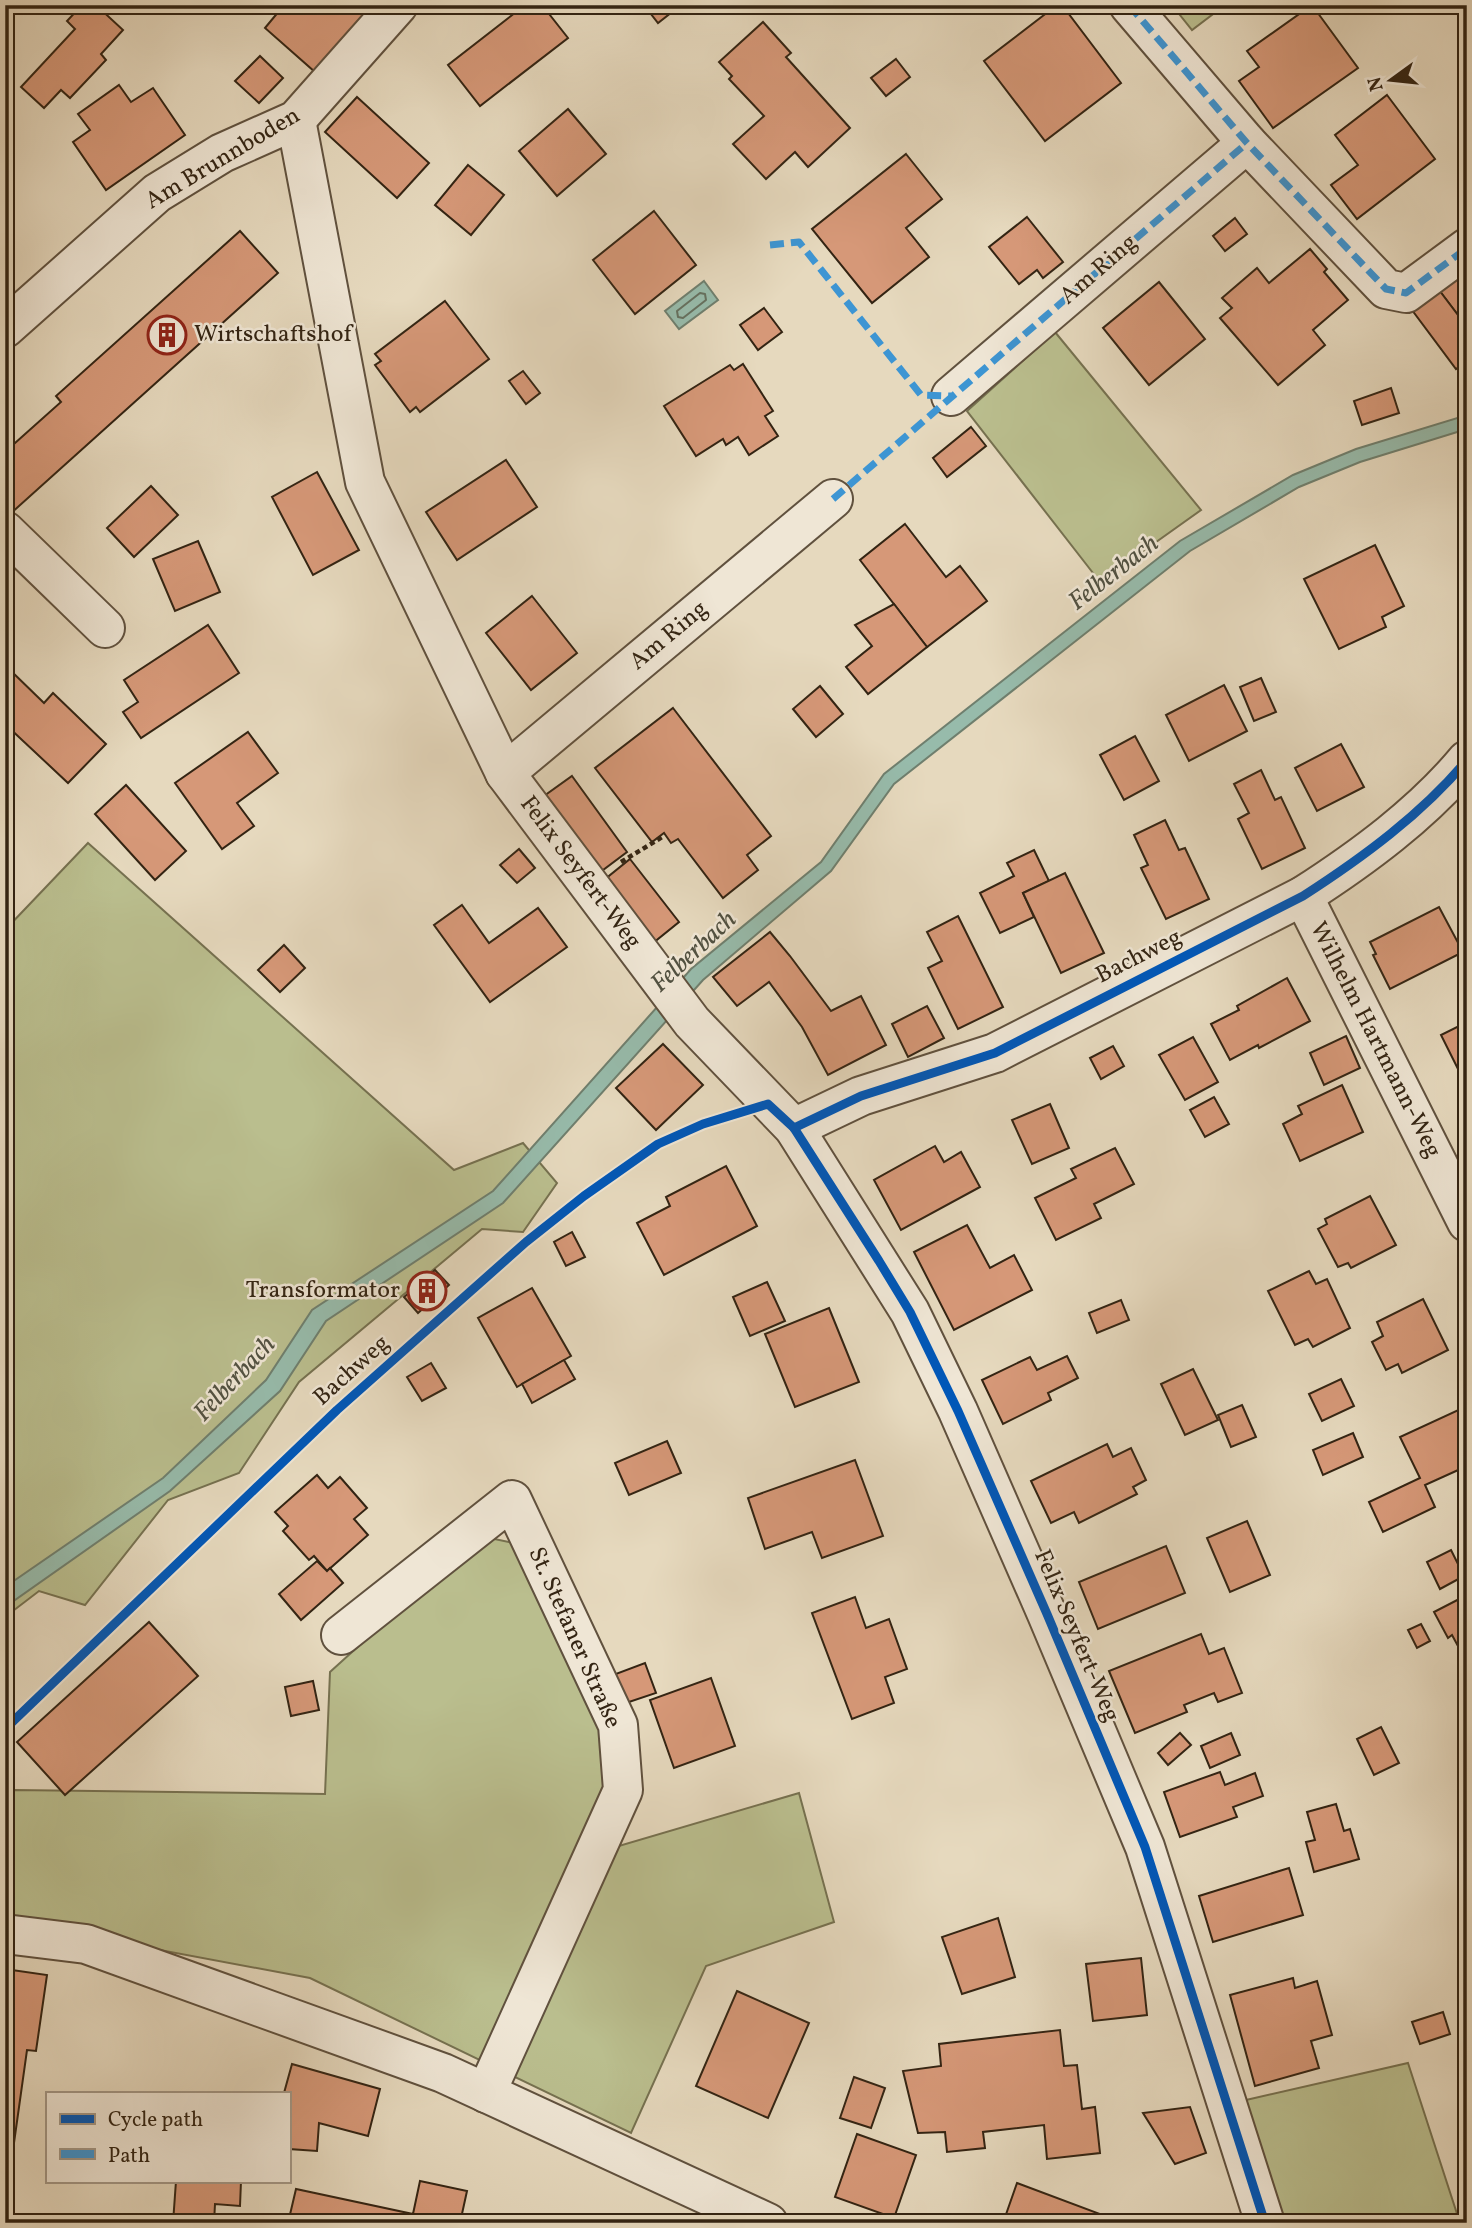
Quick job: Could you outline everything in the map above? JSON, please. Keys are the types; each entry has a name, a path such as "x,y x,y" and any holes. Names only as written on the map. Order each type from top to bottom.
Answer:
{"street":[{"name":"Am Brunnboden","path":"5,328 157,193 222,153 296,120 398,5"},
{"path":"1129,5 1247,143 1386,289 1406,293 1467,248"},
{"name":"Felix Seyfert-Weg","path":"296,120 365,482 505,773 674,997 768,1104 793,1128 910,1312 958,1411 1145,1847 1265,2223"},
{"name":"Am Ring","path":"951,396 1247,143"},
{"name":"Am Ring","path":"505,773 833,499"},
{"path":"5,531 105,628"},
{"name":"Bachweg","path":"793,1128 861,1096 995,1052 1303,896 1346,868 1414,814 1467,760"},
{"name":"Wilhelm Hartmann-Weg","path":"1303,896 1467,1222"},
{"name":"St. Stefaner Straße","path":"341,1635 512,1500 618,1725 624,1790 486,2093"},
{"path":"5,1934 86,1944 443,2073 768,2223"}],"path":[{"path":"590,886 627,858 664,836"}],"shaded area":[{"path":"1172,5 1225,5 1192,30"},
{"path":"1055,332 1201,510 1100,582 967,411"},
{"path":"88,843 454,1170 523,1143 557,1183 523,1232 482,1229 299,1382 239,1473 168,1500 85,1605 39,1591 5,1617 5,930"},
{"path":"480,1536 528,1546 606,1741 619,1846 799,1793 834,1922 706,1966 631,2133 310,1978 5,1921 5,1794 14,1790 325,1794 330,1672"},
{"path":"1408,2063 1460,2223 1283,2223 1246,2100"}],"water":[{"path":"704,281 718,300 679,329 665,311"},
{"path":"1467,415 1467,429 1360,462 1299,487 1190,551 894,784 831,871 703,980 503,1203 326,1321 280,1391 170,1491 5,1607 5,1587 163,1478 266,1380 312,1310 493,1191 691,969 821,862 884,774 1180,541 1293,475 1356,449"}],"building":[{"path":"82,5 96,5 123,30 101,54 106,60 70,98 61,90 44,108 21,87 75,29 67,21"},
{"path":"284,5 388,5 376,20 366,12 315,72 265,28"},
{"path":"525,5 542,5 568,38 480,106 448,65"},
{"path":"644,5 681,5 658,23"},
{"path":"1057,5 1062,5 1121,83 1045,141 984,61"},
{"path":"1312,5 1358,68 1273,128 1239,81 1259,67 1247,51"},
{"path":"763,22 791,53 786,57 850,128 808,167 795,152 766,179 733,144 764,116 729,79 732,76 719,62"},
{"path":"260,56 283,78 259,103 235,81"},
{"path":"896,59 910,77 886,96 871,78"},
{"path":"119,85 131,102 153,88 185,135 106,190 73,142 90,130 78,114"},
{"path":"1387,95 1435,159 1357,219 1331,185 1358,165 1335,135"},
{"path":"357,97 429,163 397,198 325,132"},
{"path":"568,109 606,154 557,196 519,151"},
{"path":"906,154 942,199 906,228 929,257 872,303 812,229"},
{"path":"468,165 504,195 471,235 435,205"},
{"path":"654,211 696,265 635,314 593,260"},
{"path":"1027,217 1063,262 1043,278 1037,270 1019,284 989,247"},
{"path":"1235,218 1247,234 1225,251 1213,236"},
{"name":"Wirtschaftshof","path":"240,231 278,273 9,515 5,512 5,452 61,402 56,396"},
{"path":"1310,249 1327,269 1324,272 1348,300 1313,330 1325,345 1278,385 1220,318 1232,308 1222,298 1257,268 1269,283"},
{"path":"1462,266 1467,272 1467,327 1436,286"},
{"path":"1159,282 1205,339 1149,385 1103,328"},
{"path":"1436,286 1467,327 1467,361 1456,369 1409,306"},
{"path":"445,301 489,359 420,412 416,407 410,412 375,365 381,361 375,354"},
{"path":"764,308 782,332 758,350 740,325"},
{"path":"743,364 773,411 765,416 778,436 749,455 738,437 726,445 723,439 696,456 664,406 730,365 734,370"},
{"path":"523,371 540,393 526,404 509,381"},
{"path":"1391,388 1399,413 1362,425 1354,401"},
{"path":"971,427 986,446 947,477 933,458"},
{"path":"506,460 537,507 457,560 426,512"},
{"path":"317,472 359,550 313,575 272,497"},
{"path":"151,486 178,515 134,557 107,528"},
{"path":"905,524 946,577 960,566 987,601 927,647 860,560"},
{"path":"198,541 220,592 175,611 153,559"},
{"path":"1375,545 1404,606 1382,617 1386,627 1339,649 1304,579"},
{"path":"532,596 577,653 531,690 486,633"},
{"path":"894,604 927,647 868,694 846,667 872,646 855,625"},
{"path":"208,625 239,673 141,738 123,712 138,702 124,680"},
{"path":"8,668 44,703 53,693 106,744 68,783 5,724 5,671"},
{"path":"1261,678 1276,712 1254,721 1240,687"},
{"path":"1224,685 1247,731 1189,761 1166,715"},
{"path":"820,686 843,714 816,737 793,709"},
{"path":"673,708 771,836 747,855 758,870 723,898 678,839 671,843 664,833 652,842 595,768"},
{"path":"248,732 278,773 237,803 254,826 222,849 175,783"},
{"path":"1135,736 1159,781 1124,800 1100,755"},
{"path":"1341,744 1364,787 1317,811 1295,768"},
{"path":"1261,770 1275,800 1281,797 1305,848 1262,869 1238,819 1249,813 1234,784"},
{"path":"572,776 627,852 599,873 544,796"},
{"path":"126,785 186,851 155,880 95,814"},
{"path":"1165,820 1179,850 1185,848 1209,899 1166,919 1141,868 1148,865 1134,835"},
{"path":"519,849 535,868 517,883 500,865"},
{"path":"1034,850 1049,881 1023,893 1034,917 1000,933 980,893 1014,876 1007,863"},
{"path":"630,859 679,922 653,943 604,880"},
{"path":"1065,873 1104,953 1061,973 1023,893"},
{"path":"462,905 489,943 538,908 567,947 490,1002 434,925"},
{"path":"1439,907 1463,952 1390,989 1373,955 1376,954 1370,942"},
{"path":"958,916 1003,1007 958,1029 928,968 942,961 927,932"},
{"path":"770,932 831,1011 861,996 886,1045 828,1075 802,1027 769,982 737,1006 713,977"},
{"path":"284,945 305,968 280,992 258,970"},
{"path":"1287,978 1310,1021 1230,1060 1211,1024 1239,1010 1237,1006"},
{"path":"927,1006 944,1038 908,1057 892,1024"},
{"path":"1467,1022 1467,1080 1464,1081 1441,1035"},
{"path":"1346,1036 1360,1068 1324,1085 1310,1053"},
{"path":"1193,1037 1218,1082 1185,1100 1159,1055"},
{"path":"663,1044 703,1085 656,1130 616,1088"},
{"path":"1113,1046 1124,1066 1101,1079 1090,1058"},
{"path":"1342,1085 1363,1132 1300,1161 1283,1124 1302,1114 1298,1106"},
{"path":"1214,1097 1229,1124 1205,1137 1190,1110"},
{"path":"1050,1104 1069,1148 1032,1164 1012,1120"},
{"path":"935,1146 944,1162 961,1152 980,1187 901,1230 874,1180"},
{"path":"1115,1148 1134,1184 1094,1204 1101,1218 1056,1240 1035,1198 1076,1178 1071,1169"},
{"path":"726,1166 757,1226 664,1275 637,1223 670,1206 666,1197"},
{"path":"1370,1196 1396,1245 1351,1268 1348,1263 1338,1267 1318,1229 1327,1224 1325,1219"},
{"path":"967,1225 990,1268 1014,1255 1032,1290 954,1330 914,1252"},
{"path":"572,1232 585,1257 566,1266 554,1242"},
{"name":"Transformator","path":"435,1270 449,1285 418,1313 404,1297"},
{"path":"1309,1271 1316,1284 1327,1279 1350,1328 1313,1347 1308,1339 1295,1345 1268,1291"},
{"path":"767,1282 785,1321 750,1336 733,1297"},
{"path":"532,1288 571,1356 517,1387 478,1318"},
{"path":"1423,1299 1448,1350 1402,1373 1398,1364 1386,1370 1372,1342 1383,1336 1377,1322"},
{"path":"1121,1300 1129,1320 1097,1333 1089,1313"},
{"path":"829,1308 859,1382 795,1407 765,1334"},
{"path":"1067,1356 1078,1378 1048,1393 1051,1400 1003,1424 982,1380 1030,1357 1037,1370"},
{"path":"564,1360 575,1379 532,1403 522,1384"},
{"path":"431,1363 446,1388 422,1401 407,1377"},
{"path":"1193,1369 1218,1420 1185,1435 1161,1384"},
{"path":"1341,1379 1354,1406 1322,1421 1309,1394"},
{"path":"1242,1405 1256,1437 1231,1447 1218,1415"},
{"path":"1467,1406 1467,1466 1425,1485 1435,1507 1383,1532 1369,1502 1420,1478 1400,1437"},
{"path":"1353,1433 1363,1457 1323,1475 1313,1450"},
{"path":"667,1441 681,1473 629,1495 615,1463"},
{"path":"1107,1444 1113,1457 1131,1448 1146,1480 1133,1487 1137,1494 1079,1523 1074,1512 1051,1523 1031,1481"},
{"path":"855,1460 883,1536 822,1558 812,1532 765,1549 748,1498"},
{"path":"317,1475 328,1488 340,1477 367,1508 354,1519 368,1535 327,1571 314,1556 309,1560 283,1531 288,1526 275,1512"},
{"path":"1247,1521 1270,1575 1230,1592 1207,1538"},
{"path":"1166,1546 1185,1593 1098,1629 1079,1582"},
{"path":"1451,1550 1464,1576 1440,1589 1427,1562"},
{"path":"317,1561 327,1571 330,1568 343,1583 301,1620 279,1594"},
{"path":"1467,1595 1467,1644 1459,1648 1452,1635 1448,1638 1434,1612"},
{"path":"855,1597 866,1628 889,1619 907,1669 885,1677 894,1703 852,1719 812,1613"},
{"path":"149,1622 198,1676 65,1795 17,1742"},
{"path":"1421,1624 1430,1641 1417,1648 1408,1630"},
{"path":"1201,1634 1209,1654 1224,1648 1242,1693 1218,1702 1214,1693 1184,1705 1187,1712 1135,1733 1109,1671"},
{"path":"645,1663 656,1693 623,1704 613,1675"},
{"path":"711,1678 735,1746 674,1768 650,1700"},
{"path":"313,1681 319,1710 291,1716 285,1687"},
{"path":"1381,1727 1399,1763 1374,1775 1357,1739"},
{"path":"1180,1733 1191,1745 1168,1765 1158,1753"},
{"path":"1231,1733 1240,1755 1210,1768 1201,1746"},
{"path":"1220,1772 1225,1785 1255,1773 1263,1796 1233,1807 1237,1817 1180,1837 1164,1792"},
{"path":"1336,1804 1344,1831 1350,1829 1359,1859 1314,1872 1306,1842 1315,1840 1307,1812"},
{"path":"1289,1868 1303,1915 1213,1942 1199,1896"},
{"path":"998,1918 1015,1977 962,1994 942,1937"},
{"path":"1141,1958 1147,2015 1093,2021 1086,1964"},
{"path":"5,1969 47,1975 36,2051 27,2050 14,2143 5,2142"},
{"path":"1293,1978 1295,1988 1317,1981 1332,2035 1311,2041 1319,2068 1255,2086 1230,1995"},
{"path":"737,1991 809,2023 768,2118 696,2086"},
{"path":"1443,2012 1450,2034 1420,2044 1412,2022"},
{"path":"1060,2030 1064,2066 1077,2065 1082,2109 1095,2107 1100,2153 1047,2159 1044,2125 983,2132 985,2148 947,2152 945,2132 918,2133 903,2071 941,2066 939,2044"},
{"path":"292,2064 380,2089 368,2136 319,2123 317,2151 290,2149 290,2092 284,2092"},
{"path":"854,2077 885,2088 871,2128 840,2118"},
{"path":"1190,2107 1206,2153 1175,2164 1143,2113"},
{"path":"857,2134 916,2155 894,2218 835,2197"},
{"path":"420,2181 467,2191 460,2223 288,2223 296,2189 413,2214"},
{"path":"176,2182 241,2182 240,2206 215,2204 214,2223 173,2223"},
{"path":"1017,2183 1100,2214 1097,2223 1003,2223"}],"marked path":[{"path":"1129,5 1247,143 1386,289 1406,293 1467,248"},
{"path":"833,499 1247,143"},
{"path":"770,245 799,242 921,395 951,396"}],"cycle path":[{"path":"794,1128 861,1096 995,1053 1303,896 1411,817 1467,760"},
{"path":"5,1729 337,1410 526,1242 584,1196 658,1144 703,1124 768,1104 794,1128 879,1261 910,1312 958,1411 1145,1847 1265,2223"}],"place":[{"name":"Wirtschaftshof","path":"167,335"},
{"name":"Transformator","path":"427,1291"}],"water label":[{"name":"Felberbach","path":"1114,573"},
{"name":"Felberbach","path":"694,952"},
{"name":"Felberbach","path":"235,1379"}]}
